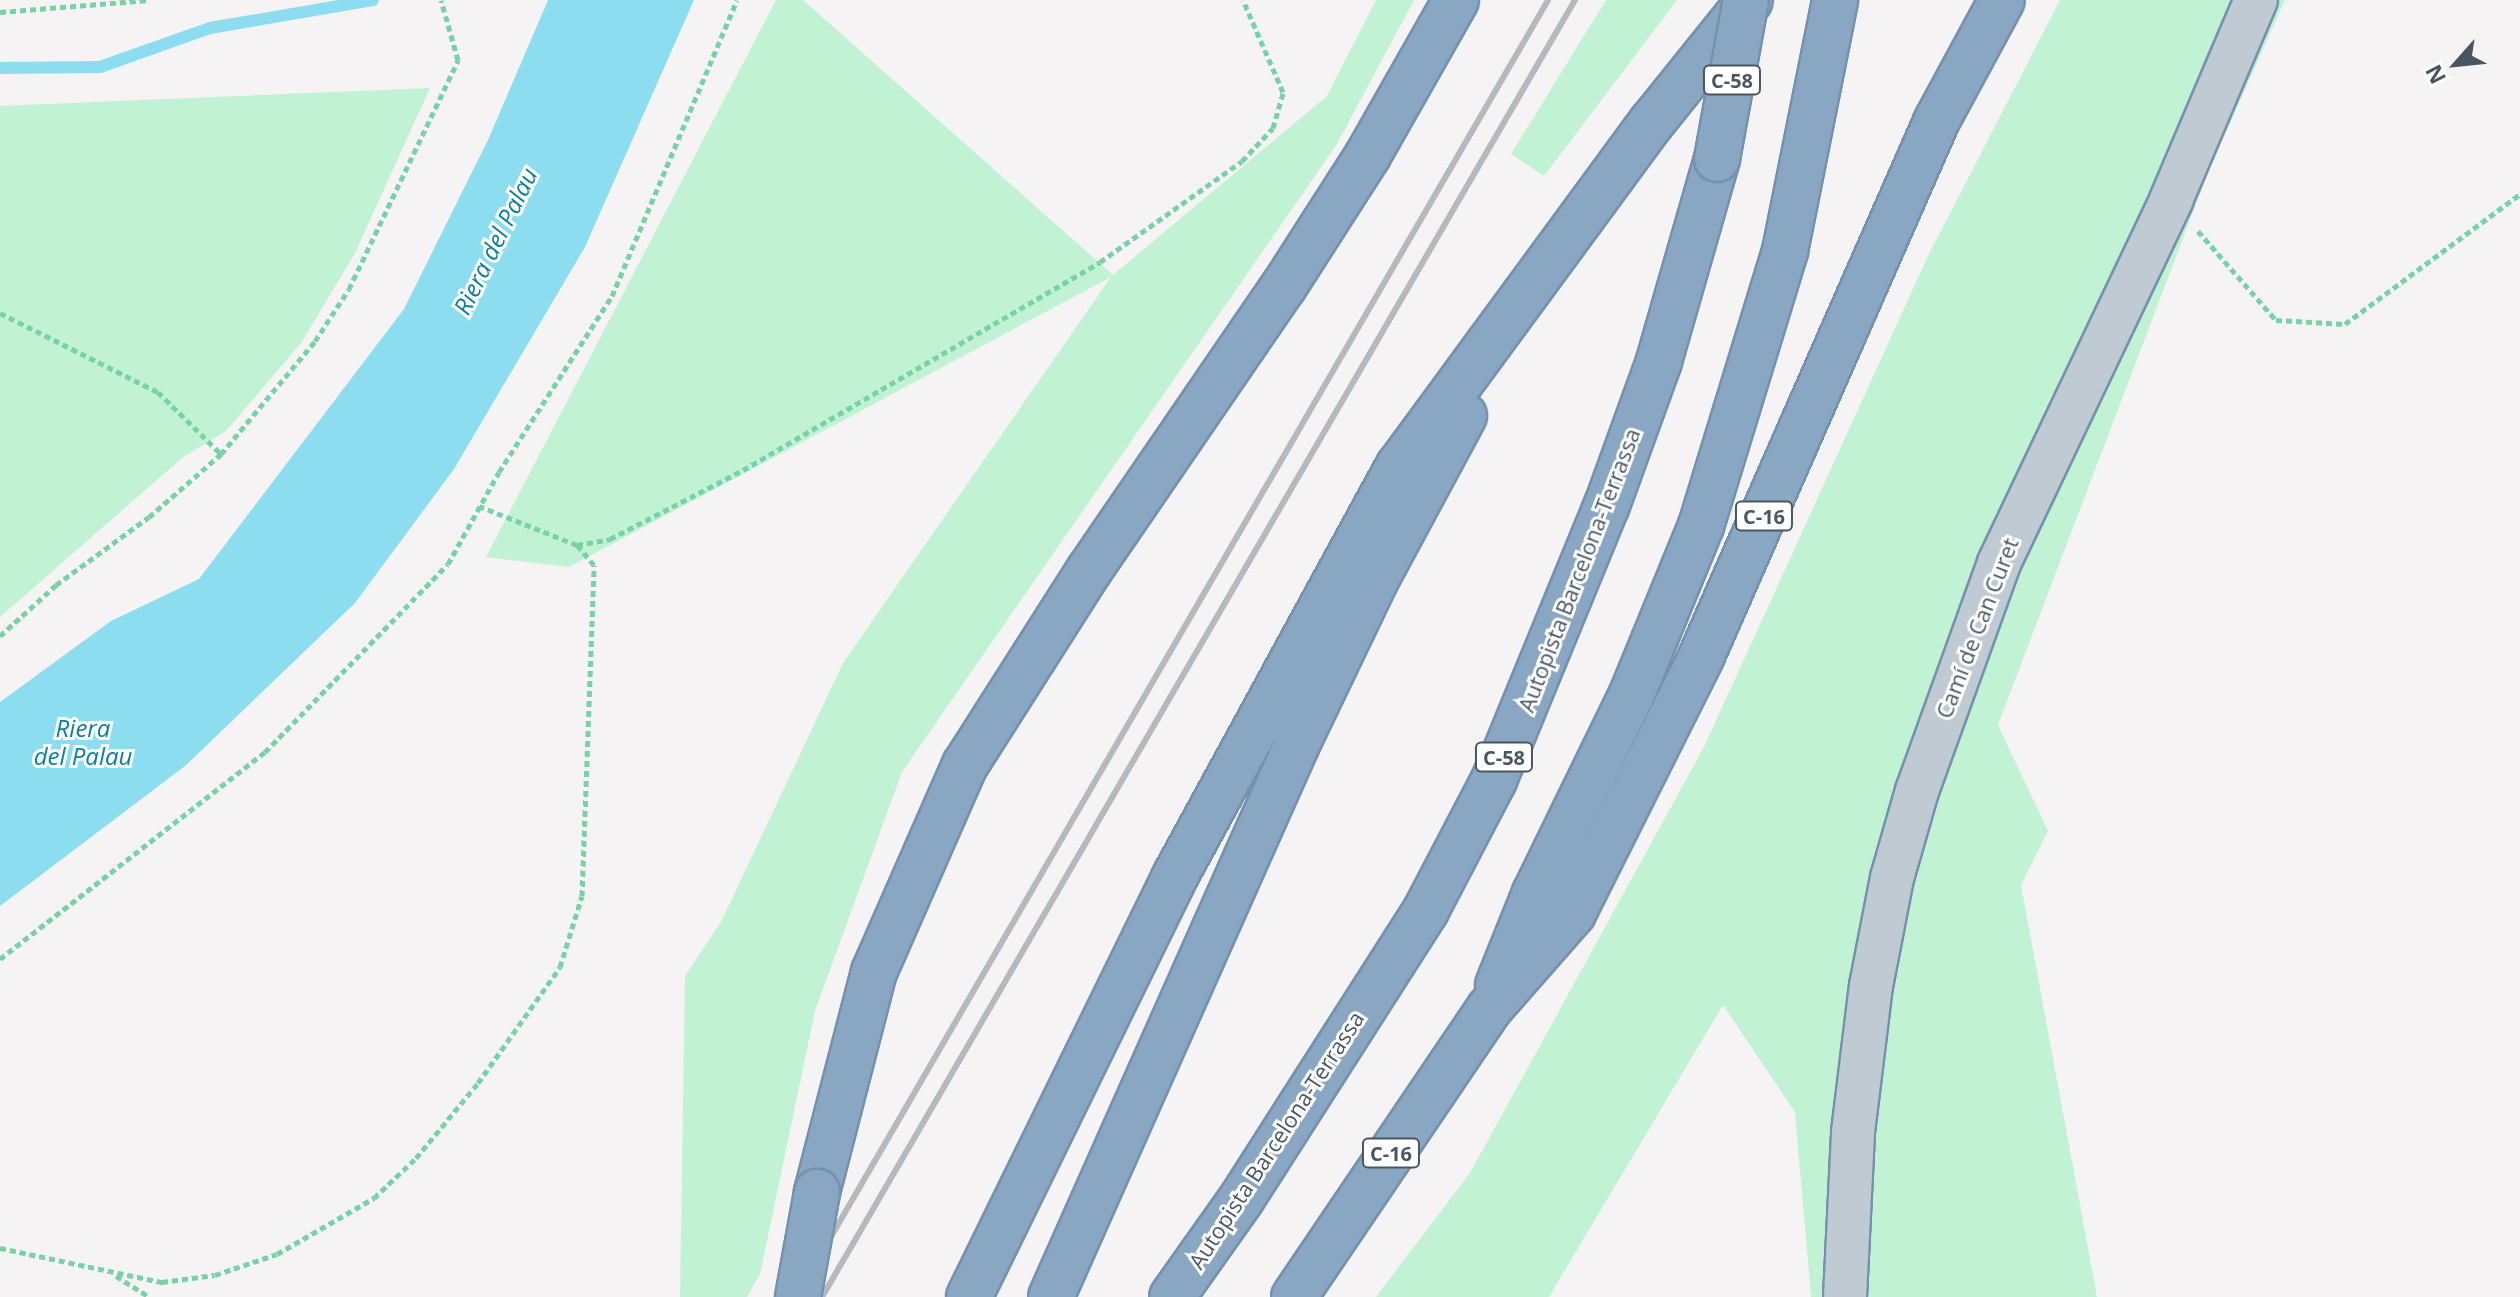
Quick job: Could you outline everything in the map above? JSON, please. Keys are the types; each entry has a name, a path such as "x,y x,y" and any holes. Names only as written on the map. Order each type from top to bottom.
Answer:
{"highway":[{"path":"798,1297 817,1192 874,972 965,765 1090,569 1334,207 1456,0"},
{"path":"969,1297 1174,878 1391,480 1652,122 1748,0"},
{"name":"Autopista Barcelona-Terrassa","path":"1172,1297 1242,1198 1426,910 1494,780 1613,491 1659,361 1717,159 1748,0"},
{"path":"1489,1009 1535,893 1632,694 1701,526 1785,251 1835,0"},
{"name":"C-16","path":"1294,1297 1489,1009 1573,913 1702,655 1937,120 2002,0"},
{"path":"1051,1297 1221,911 1374,583 1532,290"}],"street":[{"name":"Camí de Can Curet","path":"1845,1297 1853,1132 1871,986 1892,878 1917,791 1999,563 2171,200 2256,0"}],"path":[{"path":"0,12 150,0"},
{"path":"0,636 56,585 149,517 221,454 275,394 349,289 458,60 441,0"},
{"path":"0,959 265,752 448,564 479,506 612,296 737,0"},
{"path":"577,545 639,526 756,463 1100,262 1242,161 1273,128 1283,92 1243,0"},
{"path":"2171,200 2276,320 2345,324 2520,194"},
{"path":"0,313 158,392 221,454"},
{"path":"0,1248 112,1274 162,1282 215,1275 277,1254 374,1198 416,1158 478,1083 560,967 582,896 590,775 594,565 577,545 479,506"},
{"path":"112,1274 149,1297"}],"green space":[{"path":"776,0 803,0 1113,275 1327,96 1376,0 1414,0 1337,144 902,772 815,1011 760,1274 747,1297 680,1297 685,976 721,922 843,663 1111,277 569,567 486,557"},
{"path":"1606,0 1677,0 1544,176 1511,154"},
{"path":"2060,0 2285,0 2209,170 1998,725 2048,831 2021,885 2097,1297 1811,1297 1795,1112 1723,1005 1549,1297 1376,1297 1470,1173 1704,747 1928,256"},
{"path":"430,88 355,253 301,343 226,431 182,458 0,617 0,106"}],"water":[{"name":"Riera del Palau","path":"548,0 694,0 585,247 454,469 355,603 185,766 0,906 0,702 111,621 199,579 404,309 488,140"}],"waterway":[{"path":"0,68 100,67 210,28 373,0"}],"railway":[{"path":"796,1297 1548,0"},
{"path":"822,1297 1575,0"}]}
